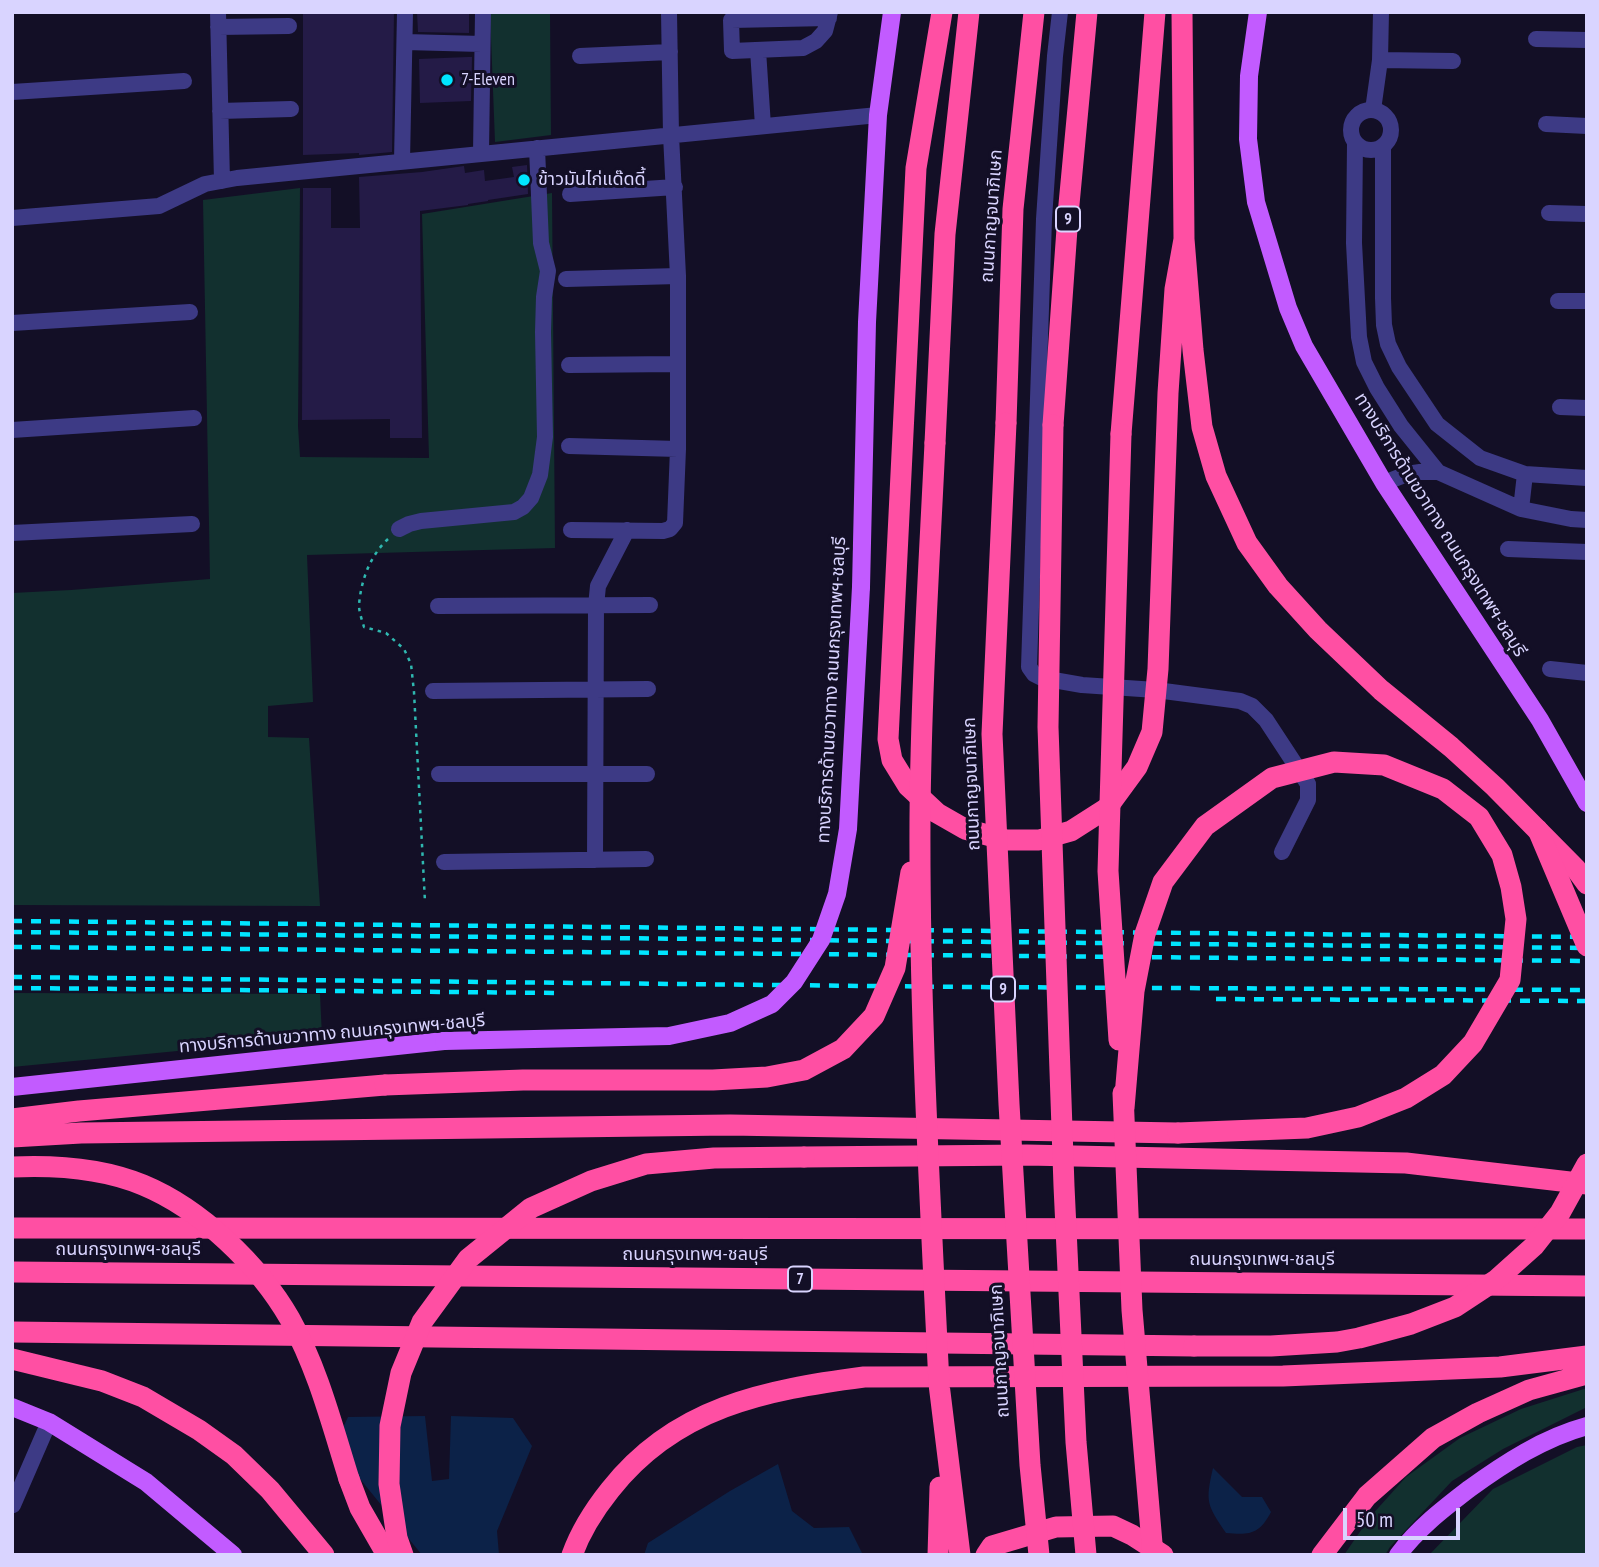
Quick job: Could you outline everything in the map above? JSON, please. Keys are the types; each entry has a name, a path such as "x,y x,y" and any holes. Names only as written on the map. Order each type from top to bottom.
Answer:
{"highway":[{"path":"942,12 916,168 888,738 892,760 908,786 937,813 965,829 1006,840 1039,839 1071,831 1107,808 1137,767 1152,732 1158,669 1168,393 1175,289 1184,239"},
{"path":"938,1555 939,1384 923,1044 920,820 923,678 946,234 969,12"},
{"name":"ถนนกาญจนาภิเษก","path":"1034,12 1013,209 992,734 1009,1104 1030,1465 1039,1555"},
{"name":"9","path":"1086,1555 1076,1442 1064,1186 1048,727 1053,425 1068,215 1087,12"},
{"path":"1153,1555 1132,1310 1124,1108 1108,871 1121,434 1155,12"},
{"path":"1182,12 1184,239 1202,427 1216,475 1247,543 1278,586 1318,630 1381,690 1451,747 1538,830 1587,884"},
{"path":"12,1137 81,1133 730,1125 1178,1133 1307,1128 1358,1117 1406,1098 1443,1075 1473,1043 1510,980 1517,919 1511,887 1502,855 1479,817 1443,789 1384,765 1334,762 1272,778 1205,826 1163,882 1145,934 1134,991 1124,1108"},
{"path":"12,1119 384,1085 523,1080 713,1080 767,1077 804,1070 843,1049 874,1017 895,968 920,820"},
{"path":"1538,830 1587,946"},
{"path":"404,1555 397,1538 389,1484 390,1426 401,1373 422,1322 468,1259 531,1208 591,1181 646,1164 714,1158 1027,1155 1406,1163 1587,1184"},
{"path":"12,1332 1194,1346 1271,1346 1336,1342 1411,1324 1455,1307 1496,1280 1534,1246 1560,1213 1587,1164"},
{"path":"12,1167 90,1170 144,1185 194,1215 244,1258 270,1288 291,1321 322,1394 360,1508 387,1555"},
{"name":"ถนนกรุงเทพฯ-ชลบุรี","path":"12,1227 1587,1229"},
{"name":"ถนนกรุงเทพฯ-ชลบุรี","path":"12,1272 1587,1286"},
{"path":"572,1555 578,1537 594,1509 643,1453 671,1433 704,1415 751,1397 805,1385 864,1377 1283,1376 1500,1367 1587,1356"},
{"path":"12,1359 102,1381 143,1397 199,1430 234,1455 270,1490 324,1555"},
{"path":"1322,1555 1367,1496 1433,1438 1478,1413 1529,1390 1587,1374"},
{"path":"939,1384 960,1555"},
{"path":"986,1555 992,1546 1056,1527 1113,1526 1163,1555"}],"main road":[{"name":"ทางบริการด้านขวาทาง ถนนกรุงเทพฯ-ชลบุรี","path":"12,1087 444,1041 669,1037 730,1023 772,1004 794,982 821,940 837,894 848,829 861,587 867,322 878,114 892,12"},
{"name":"ทางบริการด้านขวาทาง ถนนกรุงเทพฯ-ชลบุรี","path":"1258,12 1249,76 1248,139 1256,202 1288,308 1304,346 1384,483 1539,720 1587,803"},
{"path":"12,1407 49,1422 146,1482 233,1555"},
{"path":"1398,1555 1435,1514 1487,1476 1531,1448 1587,1426"}],"street":[{"path":"402,161 405,12"},
{"path":"481,153 483,12"},
{"path":"571,530 663,531 670,529 675,523 678,449 678,275 671,135 669,12"},
{"path":"1060,12 1044,219 1029,667 1034,674 1042,678 1082,685 1156,690 1240,701 1251,706 1266,720 1308,784 1308,800 1282,852"},
{"path":"1373,110 1380,60 1381,12"},
{"path":"830,15 825,31 816,41 803,48 732,51 731,20 830,15"},
{"path":"222,181 218,19 289,26"},
{"path":"1536,39 1587,40"},
{"path":"405,42 482,44"},
{"path":"758,50 763,126"},
{"path":"580,56 670,52"},
{"path":"1380,60 1453,61"},
{"path":"12,92 184,81"},
{"path":"220,111 291,109"},
{"path":"1354,143 1368,150 1383,146 1391,132 1387,117 1381,112 1365,110 1353,120 1350,128 1354,143 1354,243 1359,337 1364,362 1401,426 1438,472"},
{"path":"12,218 159,206 205,184 222,181 878,114"},
{"path":"1546,124 1587,126"},
{"path":"1383,146 1384,325 1388,344 1399,367 1437,424 1480,458 1525,474 1587,478"},
{"path":"398,529 434,519 514,512 531,498 540,475 545,437 543,332 548,271 541,243 537,148"},
{"path":"570,194 674,187"},
{"path":"1549,213 1587,214"},
{"path":"566,279 678,275"},
{"path":"1558,301 1587,301"},
{"path":"12,324 190,312"},
{"path":"569,365 677,364"},
{"path":"1560,407 1587,408"},
{"path":"12,430 194,418"},
{"path":"569,446 678,449"},
{"path":"1384,483 1407,474 1438,472 1521,509 1587,520"},
{"path":"1521,509 1525,474"},
{"path":"12,533 192,524"},
{"path":"595,860 596,606 598,586 627,530"},
{"path":"1508,549 1587,552"},
{"path":"438,606 650,605"},
{"path":"1550,669 1587,673"},
{"path":"433,691 648,689"},
{"path":"439,774 647,774"},
{"path":"444,862 646,859"},
{"path":"13,1505 49,1422"}],"path":[{"path":"398,529 380,546 367,568 359,607 364,627 386,633 404,649 411,664 425,902"}],"green space":[{"path":"490,12 550,12 551,135 495,142"},
{"path":"300,188 300,457 429,458 422,214 552,193 555,548 307,555 313,702 268,706 268,737 309,738 320,906 12,905 12,593 210,579 203,200"},
{"path":"12,993 320,994 322,1037 12,1067"},
{"path":"1587,1388 1587,1407 1503,1449 1452,1481 1385,1555 1344,1555 1370,1517 1406,1477 1460,1438 1521,1409"},
{"path":"1587,1445 1587,1555 1429,1555 1493,1489 1577,1447"}],"water":[{"path":"425,1416 432,1481 449,1479 451,1416 513,1418 532,1446 497,1531 499,1555 422,1555 334,1447 348,1417"},
{"path":"778,1464 792,1511 814,1528 849,1527 863,1555 644,1555 648,1543"},
{"path":"1213,1468 1242,1497 1262,1497 1271,1512 1258,1529 1241,1534 1226,1533 1209,1503"}],"building":[{"path":"303,12 394,12 392,152 303,155"},
{"path":"417,12 469,12 469,33 418,32"},
{"name":"7-Eleven","path":"472,57 471,101 420,103 419,59"},
{"path":"527,165 528,194 420,211 422,438 390,438 390,419 302,420 303,188 331,188 331,228 360,228 359,177 464,166 465,173 484,170 485,181 514,177 512,167"}],"railway":[{"path":"12,921 1587,937"},
{"path":"12,932 1587,948"},
{"path":"12,947 1587,961"},
{"path":"12,977 965,987 1587,990"},
{"path":"12,988 561,993"},
{"path":"1216,999 1587,1001"}],"place":[{"name":"7-Eleven","path":"447,80"},
{"name":"ข้าวมันไก่แด๊ดดี้","path":"524,180"}]}
